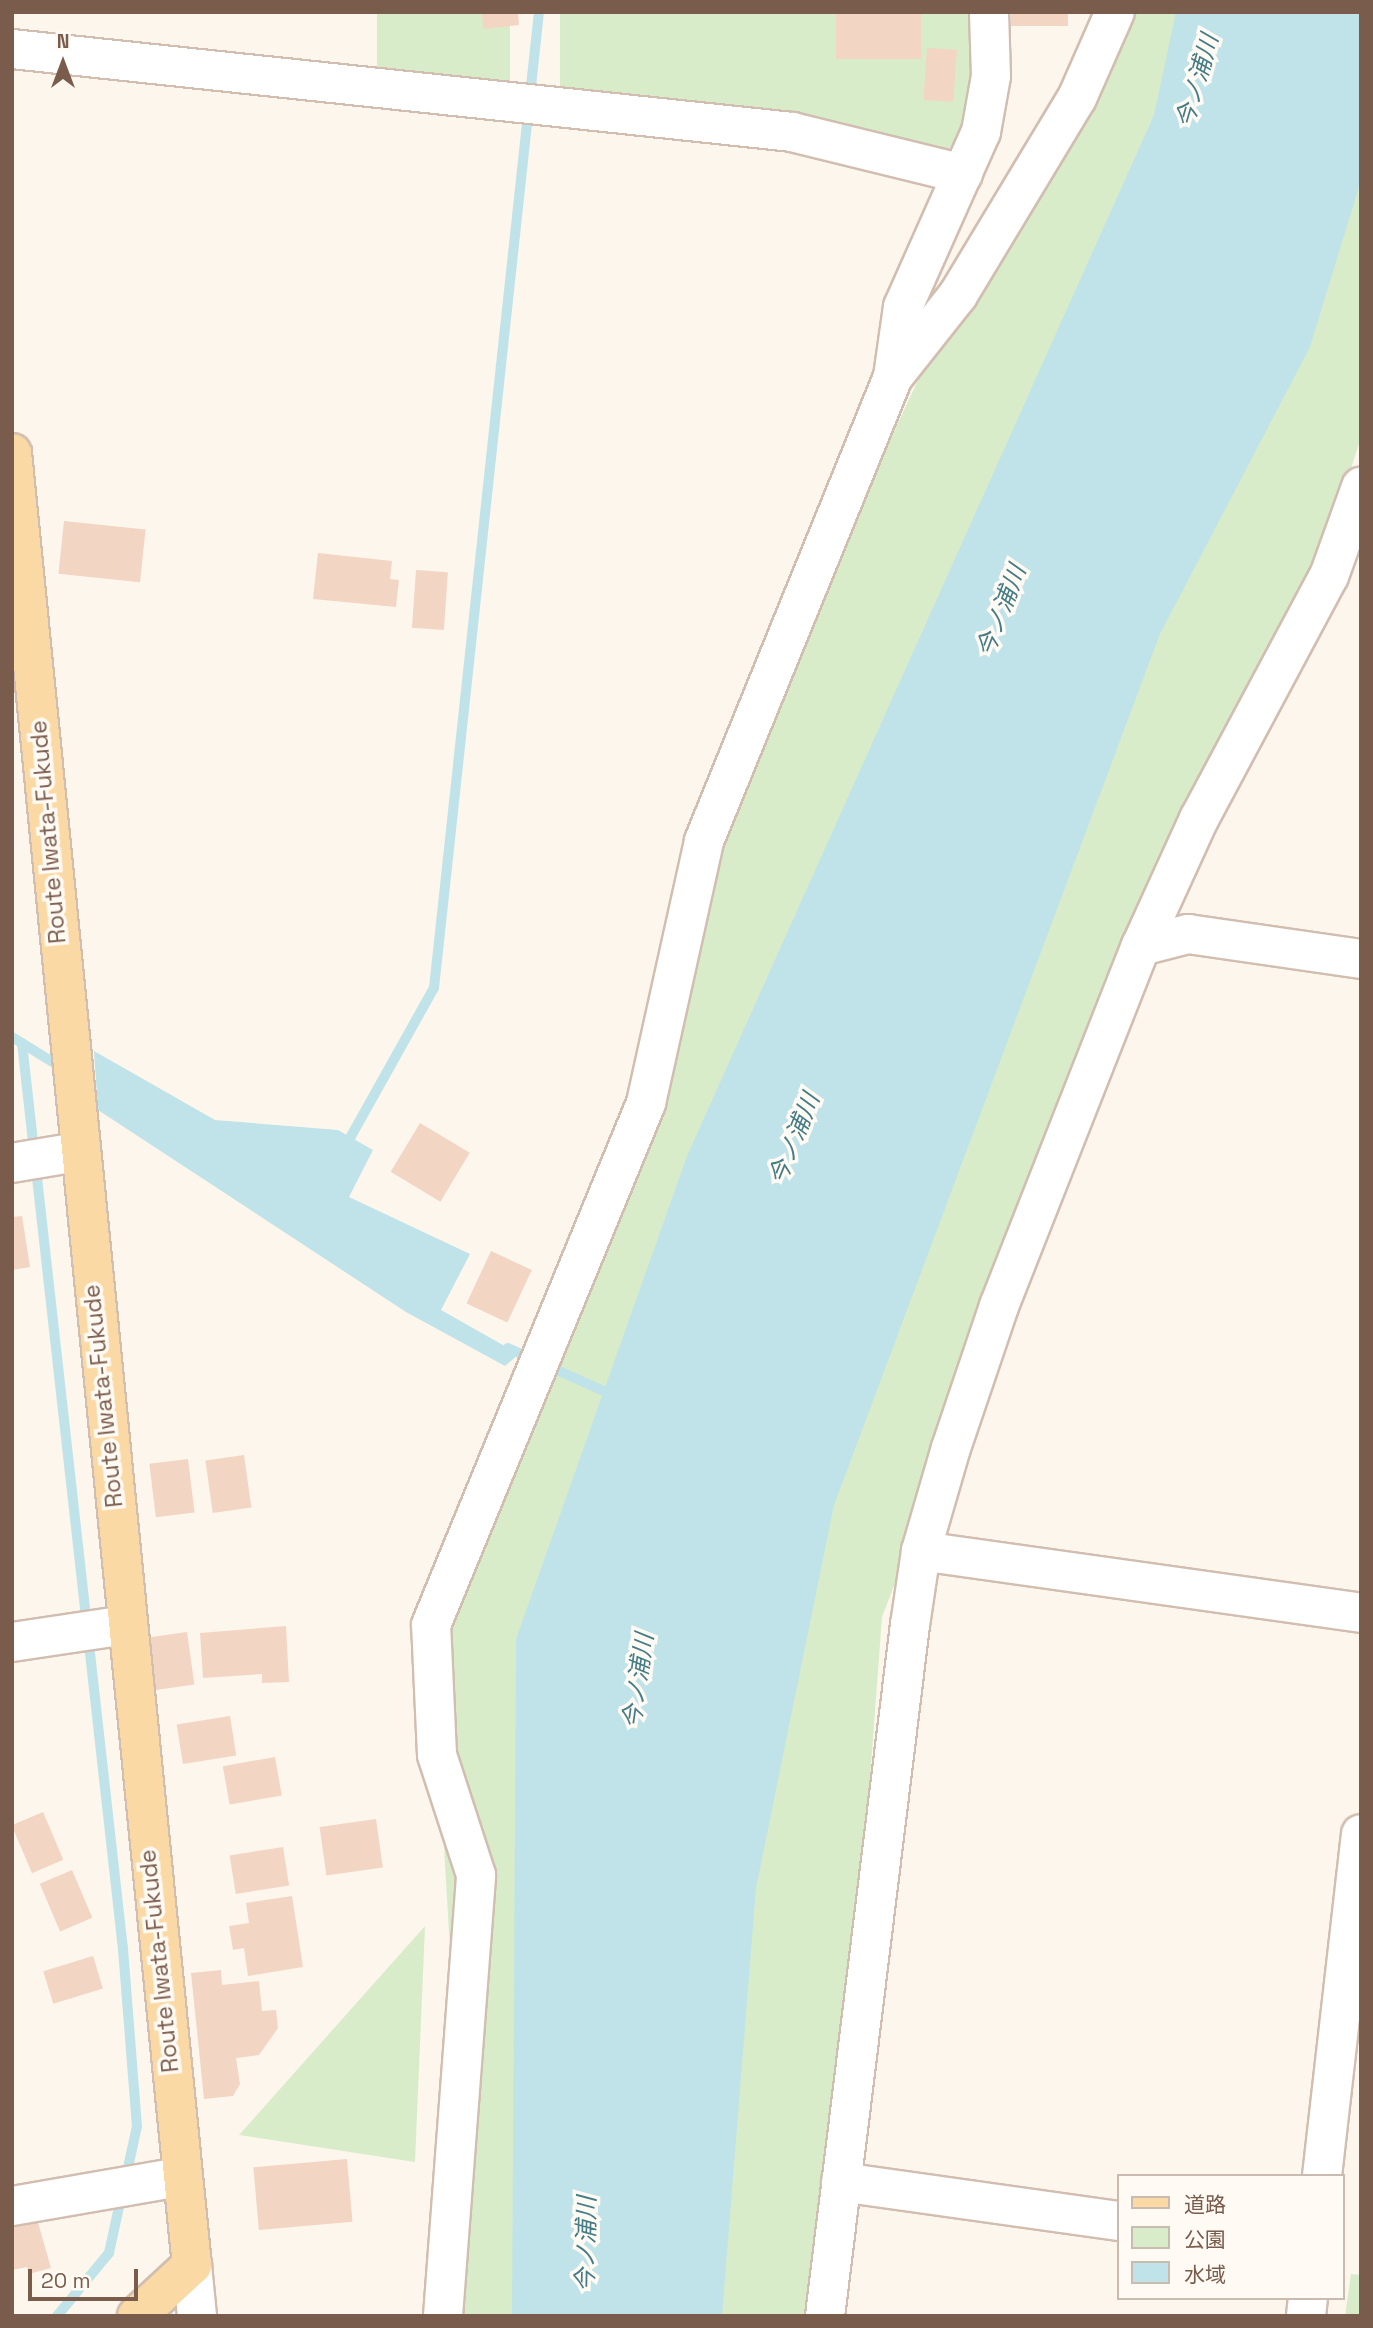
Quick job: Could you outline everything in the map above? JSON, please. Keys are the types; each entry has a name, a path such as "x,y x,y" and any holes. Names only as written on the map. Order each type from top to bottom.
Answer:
{"main road":[{"name":"Route Iwata-Fukude","path":"12,453 17,559 67,1032 180,2177 192,2265"},
{"path":"137,2316 192,2265"}],"street":[{"path":"443,2316 476,1875 437,1755 431,1625 646,1103 704,841 893,377 903,307 981,132 991,76 989,12"},
{"path":"893,377 958,295 1076,98 1115,12"},
{"path":"12,49 792,132 963,174"},
{"path":"825,2316 921,1551 999,1306 1141,946 1199,819 1329,576 1361,487"},
{"path":"1141,946 1188,934 1361,959"},
{"path":"12,1163 78,1152"},
{"path":"921,1551 1361,1613"},
{"path":"12,1642 126,1625"},
{"path":"1322,2174 1361,1834"},
{"path":"12,2206 180,2177"},
{"path":"842,2182 1118,2221"},
{"path":"192,2265 197,2316"}],"green space":[{"path":"377,12 510,12 510,86 377,86"},
{"path":"560,12 972,12 975,108 945,155 560,94"},
{"path":"1099,12 1361,12 1361,437 1300,630 1125,986 882,1617 830,2316 432,2316 460,2120 431,1625 606,1201 714,815 958,295"},
{"path":"425,1926 415,2162 239,2135"},
{"path":"1351,2274 1361,2275 1361,2316 1345,2316"}],"water":[{"name":"今ノ浦川","path":"1176,12 1361,12 1361,180 1310,347 1160,634 834,1505 756,1888 722,2316 512,2316 516,1639 687,1156 1154,115"},
{"path":"94,1051 215,1120 338,1130 373,1150 349,1197 470,1254 441,1310 519,1354 505,1366 406,1312 98,1110"}],"building":[{"path":"482,12 518,12 519,25 483,29"},
{"path":"836,12 921,12 921,59 836,59"},
{"path":"1011,12 1068,12 1068,26 1011,26"},
{"path":"927,48 957,50 953,102 923,100"},
{"path":"64,521 146,530 140,582 58,574"},
{"path":"318,553 392,561 390,579 399,580 396,607 313,599"},
{"path":"416,570 448,572 444,630 412,628"},
{"path":"420,1123 470,1153 440,1202 391,1172"},
{"path":"22,1216 30,1267 12,1270 12,1217"},
{"path":"491,1251 532,1270 507,1323 466,1304"},
{"path":"244,1455 251,1507 213,1513 205,1460"},
{"path":"188,1459 195,1513 156,1517 149,1464"},
{"path":"286,1626 289,1682 262,1683 262,1674 203,1678 200,1633"},
{"path":"187,1632 194,1684 156,1690 148,1637"},
{"path":"230,1716 236,1756 183,1764 177,1724"},
{"path":"275,1757 282,1795 230,1805 223,1766"},
{"path":"43,1812 63,1860 32,1873 12,1825"},
{"path":"376,1819 383,1868 326,1875 320,1827"},
{"path":"283,1847 289,1886 236,1894 230,1855"},
{"path":"72,1870 92,1918 60,1932 40,1884"},
{"path":"292,1896 303,1967 248,1976 244,1948 233,1950 229,1926 249,1923 246,1903"},
{"path":"93,1956 103,1989 53,2004 43,1971"},
{"path":"221,1970 222,1985 259,1981 262,2011 276,2010 278,2028 259,2055 236,2058 240,2084 233,2096 204,2099 191,1973"},
{"path":"347,2159 352,2222 259,2230 253,2167"},
{"path":"37,2219 51,2268 29,2274 27,2267 12,2270 12,2226"}],"waterway":[{"path":"345,1147 434,988 539,12"},
{"path":"12,1037 64,1069"},
{"path":"22,1043 123,1949 137,2126 126,2177"},
{"path":"508,1348 615,1396"},
{"path":"57,2316 109,2253 122,2193"}]}
